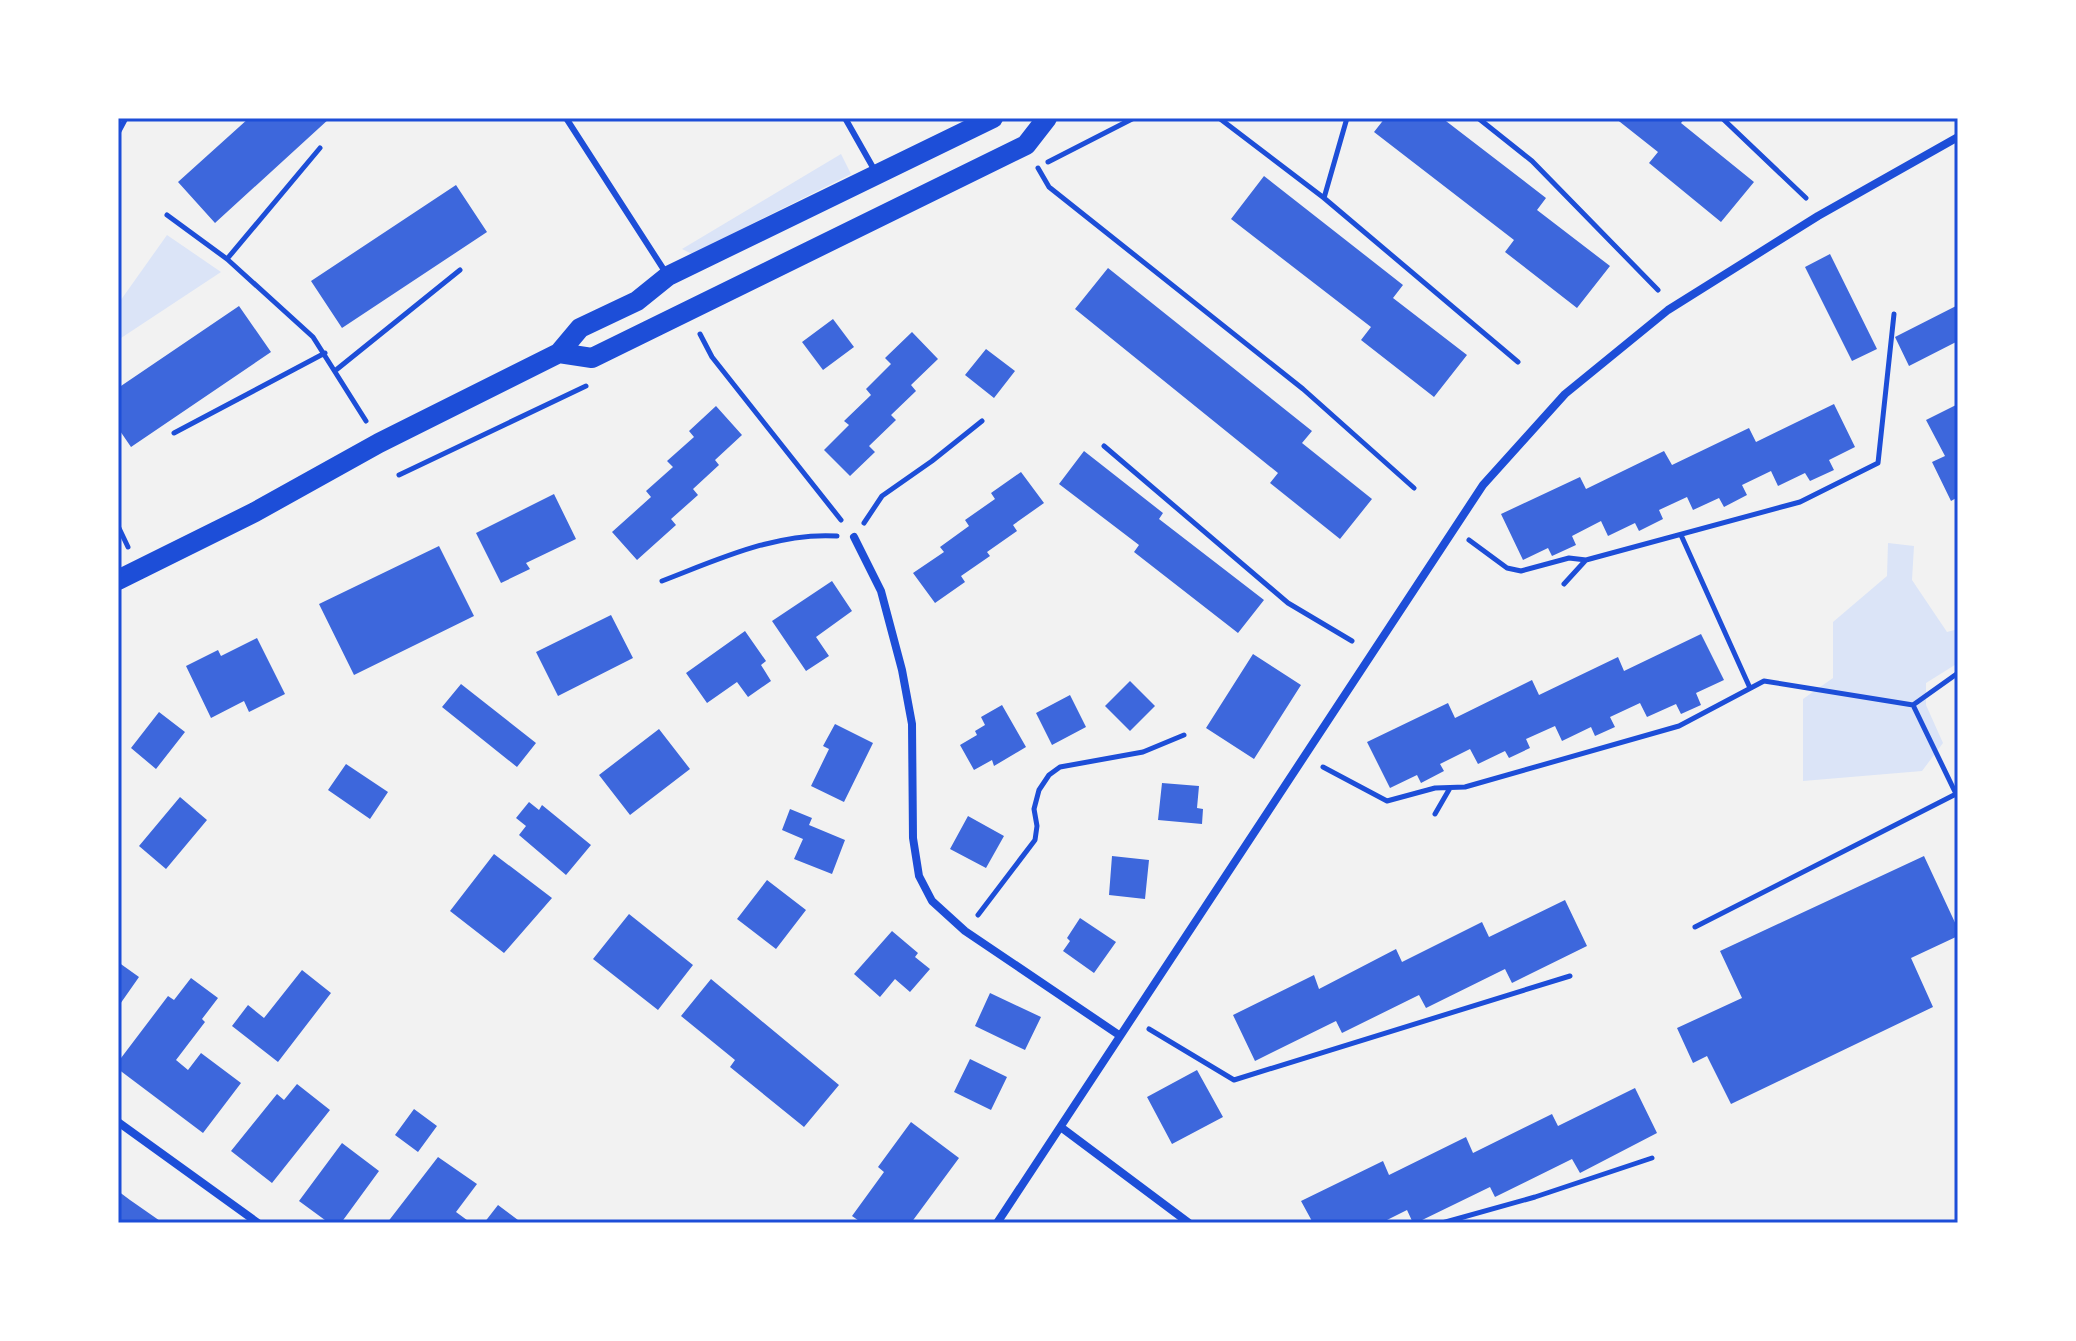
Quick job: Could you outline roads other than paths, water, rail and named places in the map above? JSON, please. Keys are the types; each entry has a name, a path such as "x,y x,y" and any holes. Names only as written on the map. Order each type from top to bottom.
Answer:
{"main road":[{"path":"118,580 559,353 580,328 637,301 668,276 993,118"},
{"path":"559,353 592,358 1026,145 1045,118"}],"street":[{"path":"997,1223 1483,485 1565,394 1668,310 1818,216 1958,137"},
{"path":"854,537 881,591 902,670 912,724 913,838 919,876 932,901 965,931 1119,1035"},
{"path":"118,1122 258,1223"},
{"path":"1062,1128 1189,1223"}],"lane":[{"path":"566,118 668,276"},
{"path":"845,118 877,174"}]}
